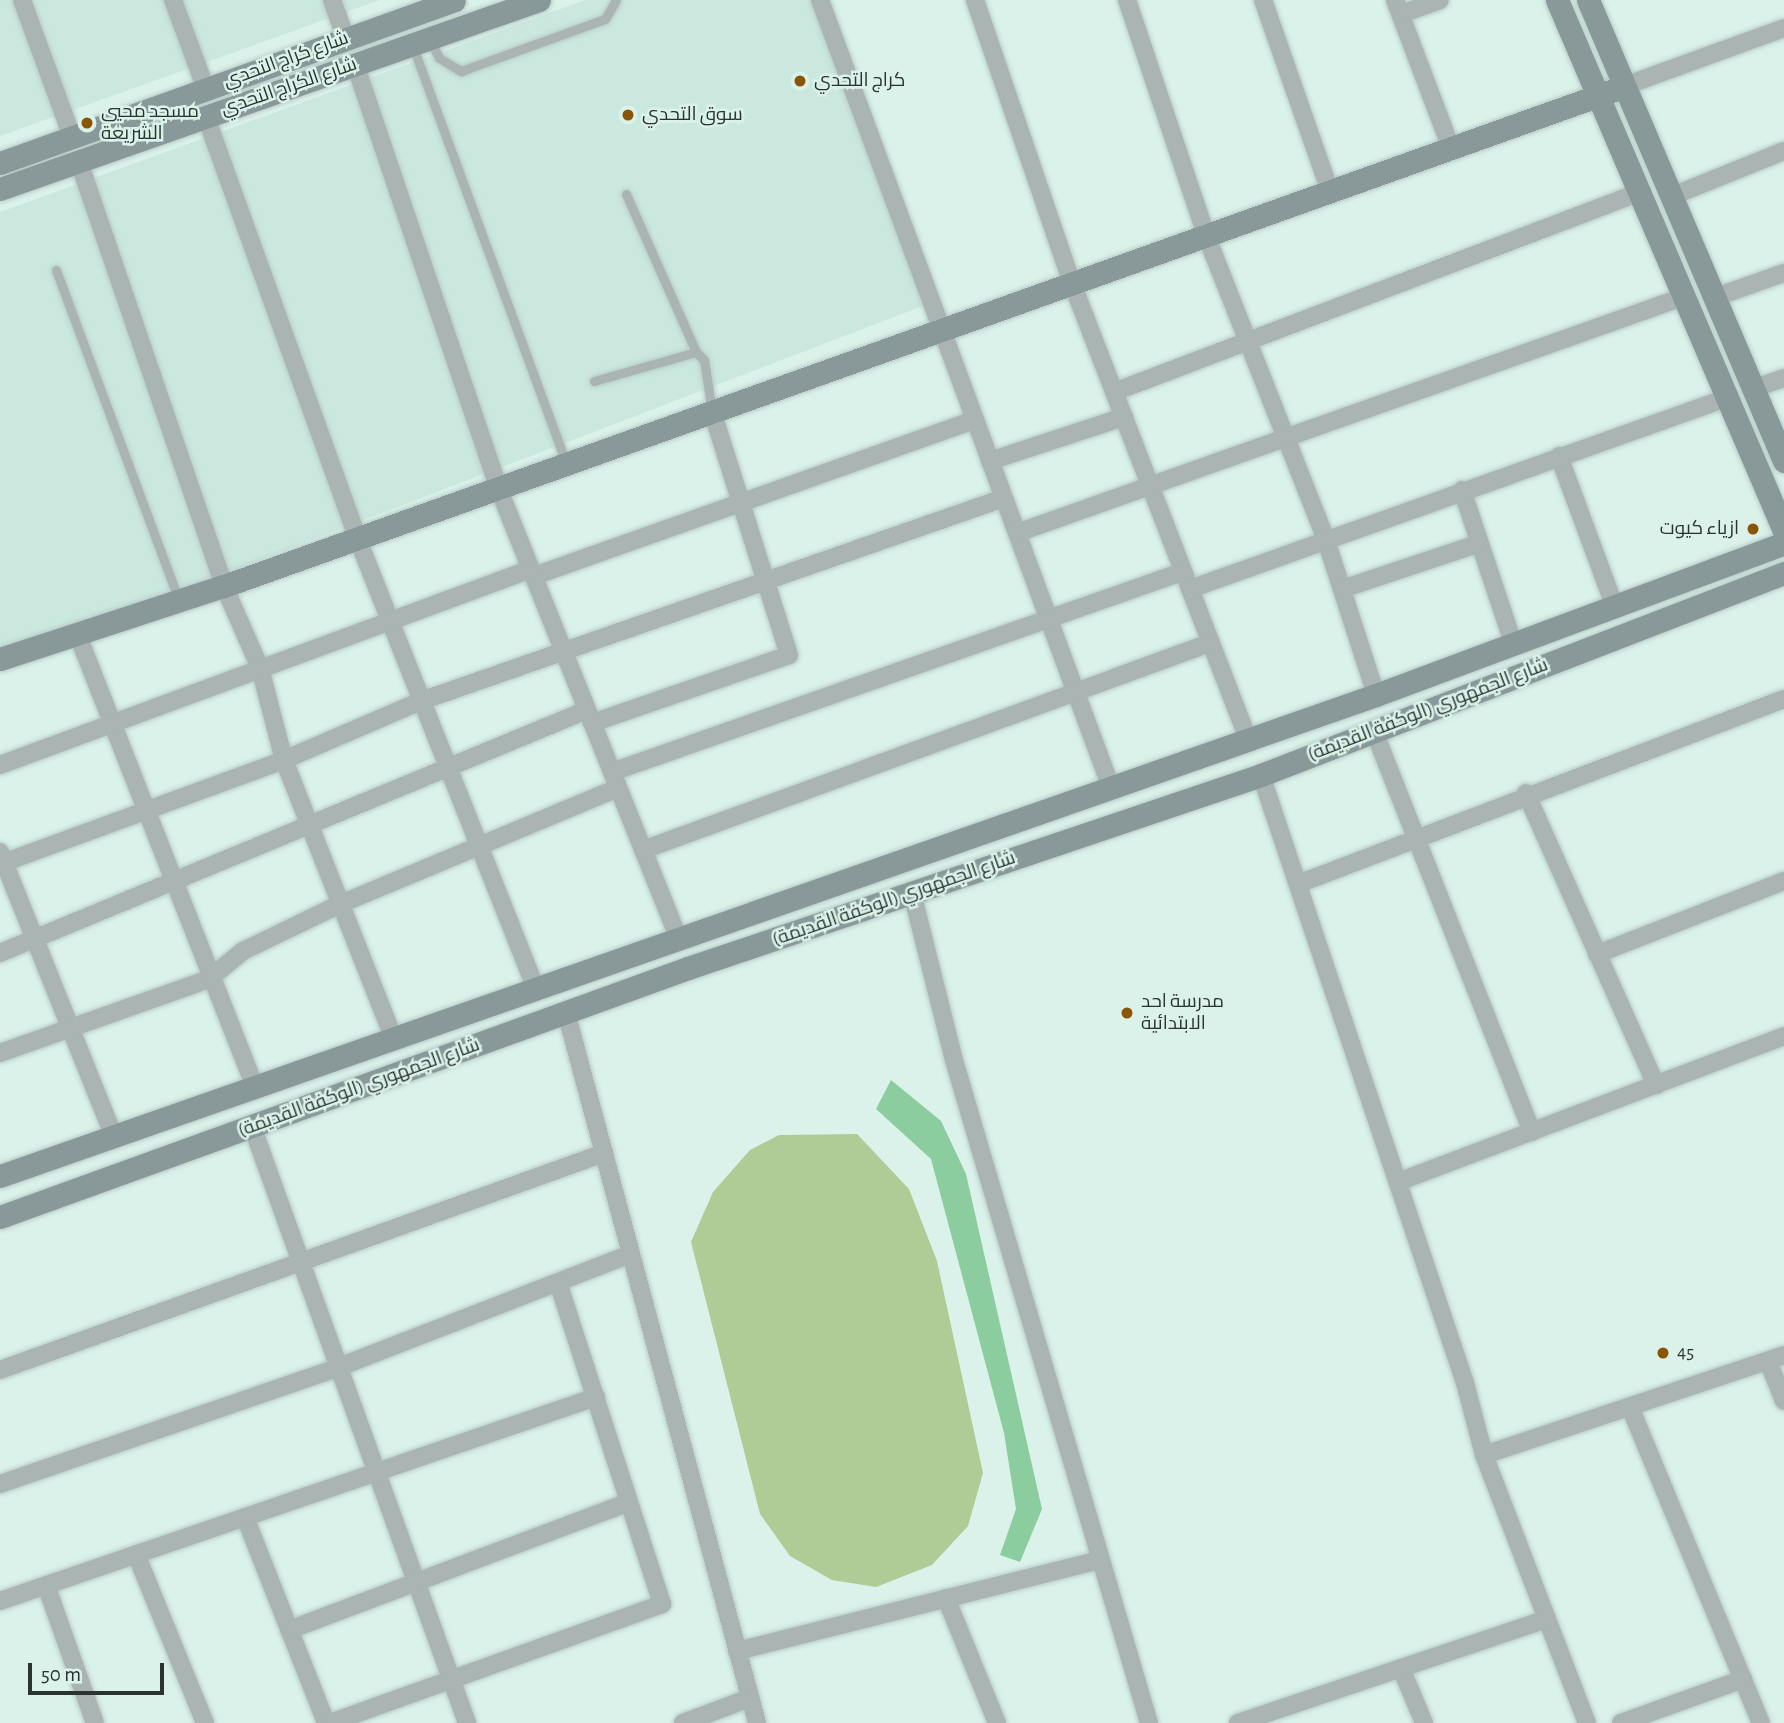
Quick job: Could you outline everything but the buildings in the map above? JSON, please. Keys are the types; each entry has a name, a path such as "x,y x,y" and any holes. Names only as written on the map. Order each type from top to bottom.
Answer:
{"main road":[{"name":"شارع كراج التحدي","path":"0,163 454,0"},
{"name":"شارع الكراج التحدي","path":"0,190 539,0"},
{"path":"1557,0 1724,399 1784,531"},
{"path":"1588,0 1622,87 1784,461"},
{"path":"0,659 178,598 224,586 1622,87"},
{"name":"شارع الجمهوري (الوكفة القديمة)","path":"0,1176 254,1085 537,990 1110,785 1376,695 1514,645 1614,604 1784,543"},
{"name":"شارع الجمهوري (الوكفة القديمة)","path":"0,1217 566,1012 1261,775 1784,573"},
{"path":"1190,759 1203,794"},
{"path":"932,849 943,883"}],"street":[{"path":"22,0 72,137"},
{"path":"173,0 206,89"},
{"path":"332,0 345,39"},
{"path":"820,0 1110,785"},
{"path":"975,0 1072,283 1248,740"},
{"path":"1127,0 1206,236 1326,540 1376,695"},
{"path":"1263,0 1331,191"},
{"path":"1440,0 1398,7 1451,148"},
{"path":"1622,87 1784,28"},
{"path":"355,64 498,487 678,938"},
{"path":"206,117 356,537 537,990"},
{"path":"1670,197 1784,151"},
{"path":"79,162 224,586 260,668 284,760 338,905 394,1039"},
{"path":"1114,392 1637,193"},
{"path":"1713,298 1784,273"},
{"path":"1017,533 1150,485 1287,441 1683,297"},
{"path":"1752,389 1784,377"},
{"path":"1190,589 1724,399"},
{"path":"0,953 447,768 590,717 789,654 745,501 712,411"},
{"path":"990,461 1124,417"},
{"path":"0,765 390,621 974,420"},
{"path":"1559,456 1614,604"},
{"path":"1462,490 1514,645"},
{"path":"113,1135 1,859 284,760 421,701 1004,498"},
{"path":"1342,589 1480,543"},
{"path":"0,1053 209,979 243,951 338,905 478,845 615,780 1048,618 1182,572"},
{"path":"77,633 174,879 209,979 254,1085"},
{"path":"643,850 1210,643"},
{"path":"1298,884 1526,793 1784,699"},
{"path":"1374,731 1532,1132"},
{"path":"1261,775 1398,1182 1483,1455 1587,1723"},
{"path":"1526,793 1656,1085"},
{"path":"1597,954 1784,881"},
{"path":"912,893 1098,1560 1149,1723"},
{"path":"566,1012 757,1723"},
{"path":"1398,1182 1784,1036"},
{"path":"252,1126 467,1723"},
{"path":"0,1370 303,1264 604,1153"},
{"path":"0,1484 339,1367 559,1285 631,1254"},
{"path":"246,1517 328,1723 662,1604 559,1285"},
{"path":"1483,1455 1776,1358 1784,1401"},
{"path":"0,1601 596,1397"},
{"path":"1630,1407 1761,1723"},
{"path":"289,1630 629,1502"},
{"path":"136,1554 205,1723"},
{"path":"737,1651 1098,1560"},
{"path":"46,1585 95,1723"},
{"path":"947,1598 997,1723"},
{"path":"1238,1723 1278,1717 1401,1668 1547,1619"},
{"path":"1401,1668 1424,1723"},
{"path":"1621,1723 1743,1679"},
{"path":"683,1723 750,1698"}],"lane":[{"path":"420,41 439,58 461,71 605,19 616,0"},
{"path":"420,41 566,462"},
{"path":"626,194 695,352 704,360 712,411"},
{"path":"56,271 178,598"},
{"path":"594,381 695,352"}],"shaded area":[{"path":"0,0 380,0 0,136"},
{"path":"585,0 811,0 928,304 0,659 0,212"}],"green space":[{"path":"857,1134 909,1189 937,1261 983,1473 968,1526 932,1565 876,1587 832,1580 790,1556 760,1514 691,1242 713,1192 750,1150 779,1135"}],"place":[{"name":"كراج التحدي","path":"800,81"},
{"name":"سوق التحدي","path":"628,115"},
{"name":"مسجد محيي الشريعة","path":"87,123"},
{"name":"ازياء كيوت","path":"1753,529"},
{"name":"مدرسة احد الابتدائية","path":"1127,1013"},
{"name":"45","path":"1663,1353"}]}
